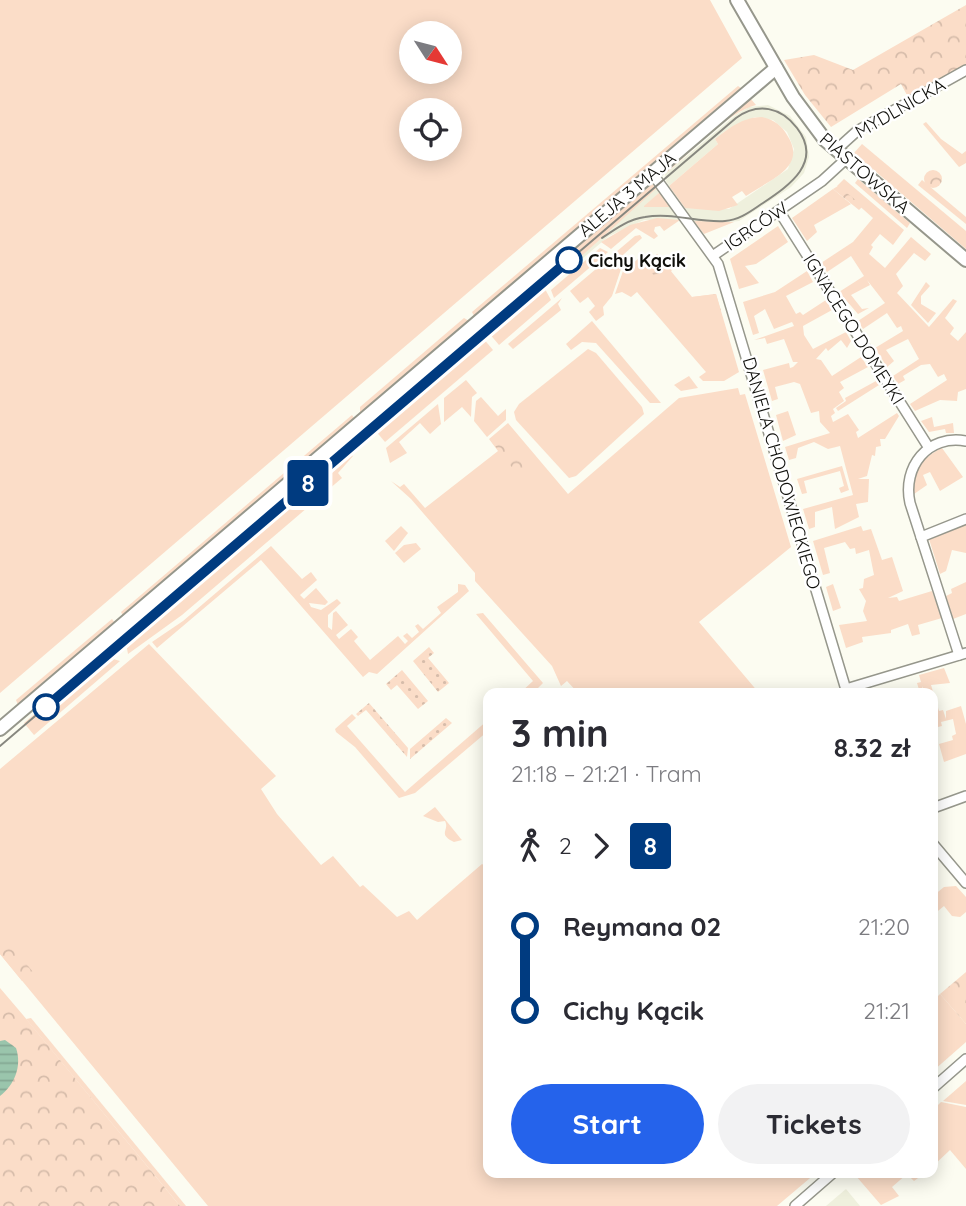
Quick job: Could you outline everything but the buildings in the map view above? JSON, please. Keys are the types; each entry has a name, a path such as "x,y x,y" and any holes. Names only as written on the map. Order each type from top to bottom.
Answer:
{"street":[{"name":"PIASTOWSKA","path":"737,0 814,127 841,154 966,260"},
{"name":"ALEJA 3 MAJA","path":"0,729 776,68"},
{"name":"MYDLNICKA","path":"841,154 857,131 966,70"},
{"name":"IGRCÓW","path":"652,173 714,255 822,181 841,154"},
{"name":"IGNACEGO DOMEYKI","path":"779,211 929,448"},
{"name":"DANIELA CHODOWIECKIEGO","path":"714,255 730,297 845,688"},
{"path":"855,688 963,654 921,537 909,496 909,480 914,464 929,448 944,440 966,441"},
{"path":"921,537 966,519"},
{"path":"938,806 966,796"},
{"path":"938,850 966,883"},
{"path":"938,1084 966,1059"},
{"path":"795,1206 827,1178"}],"shaded area":[{"path":"768,105 790,116 806,137 809,157 804,173 791,187 739,221 710,224 694,221 685,208 729,209 788,169 794,149 787,132 773,120 755,117 728,129 715,139 718,144 669,186 666,181 665,174 737,114 749,107"},
{"path":"655,185 660,192 644,207 671,207 680,220 644,220 609,236 491,336"},
{"path":"5,1040 16,1048 18,1068 13,1080 0,1096 0,1041"},
{"path":"846,1189 860,1206 826,1206"}],"green space":[{"path":"0,0 710,0 742,58 0,693"},
{"path":"966,5 966,65 908,97 901,84 831,127 805,95 784,60 814,55 853,70"},
{"path":"738,86 741,88 474,316 472,312"},
{"path":"750,98 756,105 721,125 665,174 667,169"},
{"path":"762,117 780,126 787,135 792,146 790,164 775,178 746,196 742,191 732,197 738,205 719,211 685,208 669,186 718,144 715,139 742,121"},
{"path":"926,122 941,139 962,154 966,151 966,163 959,167 923,124"},
{"path":"862,144 966,231 966,249 854,153"},
{"path":"933,170 939,173 942,179 939,185 933,188 927,185 924,179 927,173"},
{"path":"844,179 904,230 893,245 880,234 871,245 873,247 869,254 885,268 911,237 931,254 925,261 914,253 896,274 903,286 897,293 929,327 953,299 957,301 945,318 954,328 950,334 958,341 966,332 966,389 958,392 957,401 940,400 915,411 910,404 947,380 944,374 938,377 930,364 921,365 903,376 905,380 898,384 893,376 919,359 908,339 886,350 894,361 887,367 875,348 903,331 901,326 897,328 887,313 863,329 858,321 885,303 867,280 870,285 851,295 862,309 869,308 858,314 839,292 864,276 851,256 827,272 821,263 853,242 873,218 837,186"},
{"path":"858,179 910,223 907,228 855,183"},
{"path":"922,180 966,217 966,224 918,185"},
{"path":"652,184 657,188 545,289 551,300 499,345 483,326"},
{"path":"838,186 863,206 859,210 833,189"},
{"path":"833,189 851,204 814,225 817,232 807,241 792,218"},
{"path":"660,192 671,207 644,207 644,206"},
{"path":"657,218 680,220 664,231 660,226 655,227 654,231 658,236 654,239 636,228 611,249 601,242 630,225"},
{"path":"694,221 734,222 704,234"},
{"path":"778,226 788,242 756,264 745,266 759,283 739,289 730,259"},
{"path":"640,235 642,238 615,262 621,269 612,296 603,307 604,315 596,321 589,312 595,306 588,297 580,303 570,291 635,236"},
{"path":"600,248 608,252 554,298 551,290"},
{"path":"657,254 692,297 716,294 739,372 724,381 703,381 699,377 706,372 637,292 631,297 622,292 615,294 623,271 638,259 644,265"},
{"path":"657,254 672,271 654,275 643,266"},
{"path":"807,271 813,282 786,296 796,314 800,312 803,315 826,300 832,310 803,326 804,335 813,349 846,332 851,341 847,348 841,340 828,351 826,348 816,359 821,360 832,376 861,357 868,367 840,382 844,388 839,392 844,401 833,409 833,422 848,414 859,430 856,432 858,438 897,413 899,416 885,439 880,439 881,446 876,447 875,456 872,455 867,476 858,479 869,479 868,502 856,504 859,517 835,529 832,507 815,512 815,527 809,529 803,509 853,495 840,446 828,449 814,442 798,448 796,458 789,460 785,447 830,433 820,422 819,411 811,413 800,384 794,382 775,387 778,399 772,401 763,370 789,363 790,368 798,362 793,362 784,339 767,344 765,338 754,340 794,326 792,322 774,329 765,309 754,316 759,333 753,335 743,302 775,292"},
{"path":"926,282 930,286 921,296 921,304 936,313 928,323 911,305"},
{"path":"716,294 721,311 709,310 692,297"},
{"path":"562,298 558,304 561,310 513,349 508,344"},
{"path":"464,318 469,321 360,414 360,407"},
{"path":"592,321 661,403 650,403 596,343 582,342 571,350 566,344"},
{"path":"477,331 493,350 385,442 369,423"},
{"path":"588,349 596,353 642,407 644,414 576,476 569,478 516,420 514,412 519,404"},
{"path":"689,376 698,388 681,391 674,385"},
{"path":"466,380 477,393 472,397 471,417 462,407 444,422 444,398"},
{"path":"876,381 879,385 838,411 836,408 846,401 845,398"},
{"path":"738,388 740,395 745,394 791,547 699,622 755,688 573,688 567,681 561,686 552,666 475,581 475,573 411,499 391,481 400,487 404,484 425,508 498,451 489,439 508,423 568,494 679,398"},
{"path":"481,397 498,416 506,409 506,420 487,437 474,421 476,401"},
{"path":"438,404 441,424 430,434 420,423 399,442 407,453 390,463 386,448"},
{"path":"788,411 796,435 783,441 776,415"},
{"path":"352,415 354,418 123,616 121,612"},
{"path":"932,417 934,427 953,423 954,433 946,433 945,429 929,432 921,421"},
{"path":"494,439 518,456 523,472 515,471 491,441"},
{"path":"344,447 353,456 338,473 342,478 182,615 128,654 124,632"},
{"path":"942,448 963,477 940,491 930,472 923,475 927,485 914,494 915,479 920,466"},
{"path":"842,466 849,490 841,493 839,488 844,486 840,471 804,481 807,493 802,494 797,479"},
{"path":"966,524 966,553 952,550 946,571 940,574 929,539"},
{"path":"401,526 408,533 394,551 385,541"},
{"path":"861,526 863,531 871,529 882,560 892,557 903,591 888,598 897,597 899,601 932,591 942,618 918,625 920,634 912,636 908,624 891,630 891,633 862,637 863,642 846,648 839,625 867,621 863,611 866,601 859,589 863,588 864,579 874,575 869,550 856,554 855,548 850,549 845,542 824,548 830,573 823,575 813,541"},
{"path":"416,543 421,549 404,563 395,553 404,545"},
{"path":"271,546 302,579 311,572 317,580 300,595 304,599 316,588 328,602 325,605 309,603 311,607 321,610 337,599 341,603 328,615 328,627 332,630 333,613 336,611 348,625 336,635 339,639 351,629 358,637 354,641 370,660 398,636 405,644 408,641 403,636 407,633 412,638 419,632 415,626 418,624 423,629 441,613 437,607 458,592 458,584 465,585 469,591 377,674 369,672 363,677 261,560 157,648 152,642 183,621"},
{"path":"966,582 966,614 953,619 946,596 952,593 951,589"},
{"path":"833,584 841,608 833,611 826,587"},
{"path":"483,613 543,683 538,688 525,688 533,681 476,614"},
{"path":"112,619 115,623 18,705 16,700"},
{"path":"149,644 276,776 261,789 277,814 321,865 333,856 360,887 363,885 397,917 409,911 417,920 483,865 483,1178 810,1178 777,1206 208,1206 0,954 0,769"},
{"path":"429,647 434,653 428,658 449,683 438,692 413,661"},
{"path":"97,654 120,661 34,735 24,723 64,689 62,686"},
{"path":"944,668 950,683 931,685 932,688 918,688 917,683 921,682 919,675"},
{"path":"402,670 428,701 418,709 397,685 391,690 386,684"},
{"path":"369,703 408,748 407,757 366,710 358,716 356,714"},
{"path":"961,706 966,724 966,754 944,762 939,744 953,740 952,736 956,734 953,719 941,722 942,726 938,727 938,708 939,711 943,710 946,719 946,711"},
{"path":"352,714 356,718 347,726 405,792 483,724 483,735 415,793 399,798 355,747 335,729"},
{"path":"446,718 452,723 410,759 410,749"},
{"path":"435,807 462,840 454,842 446,837 445,821 438,822 423,816"},
{"path":"956,886 966,897 966,912 960,917 952,916 944,906 938,911 938,892 944,887"},
{"path":"0,932 33,972 22,981 0,954"},
{"path":"966,972 966,1024 940,994"},
{"path":"0,988 23,1015 180,1206 0,1206"},
{"path":"940,994 966,1024 966,1042 938,1067"},
{"path":"31,1018 186,1206 180,1206 26,1019"},
{"path":"966,1081 966,1105 943,1101"},
{"path":"941,1102 966,1107 966,1169 950,1150 938,1161 938,1105"},
{"path":"858,1178 902,1178 892,1187 899,1196 881,1205"}],"tram line":[{"path":"0,746 736,118 753,110 776,111 791,121 804,140 805,162 800,172 783,188 740,217 715,221 665,216 645,217 628,222 602,238"},
{"name":"8","path":"46,707 569,260"}],"place":[{"name":"Cichy Kącik","path":"569,260"}]}
